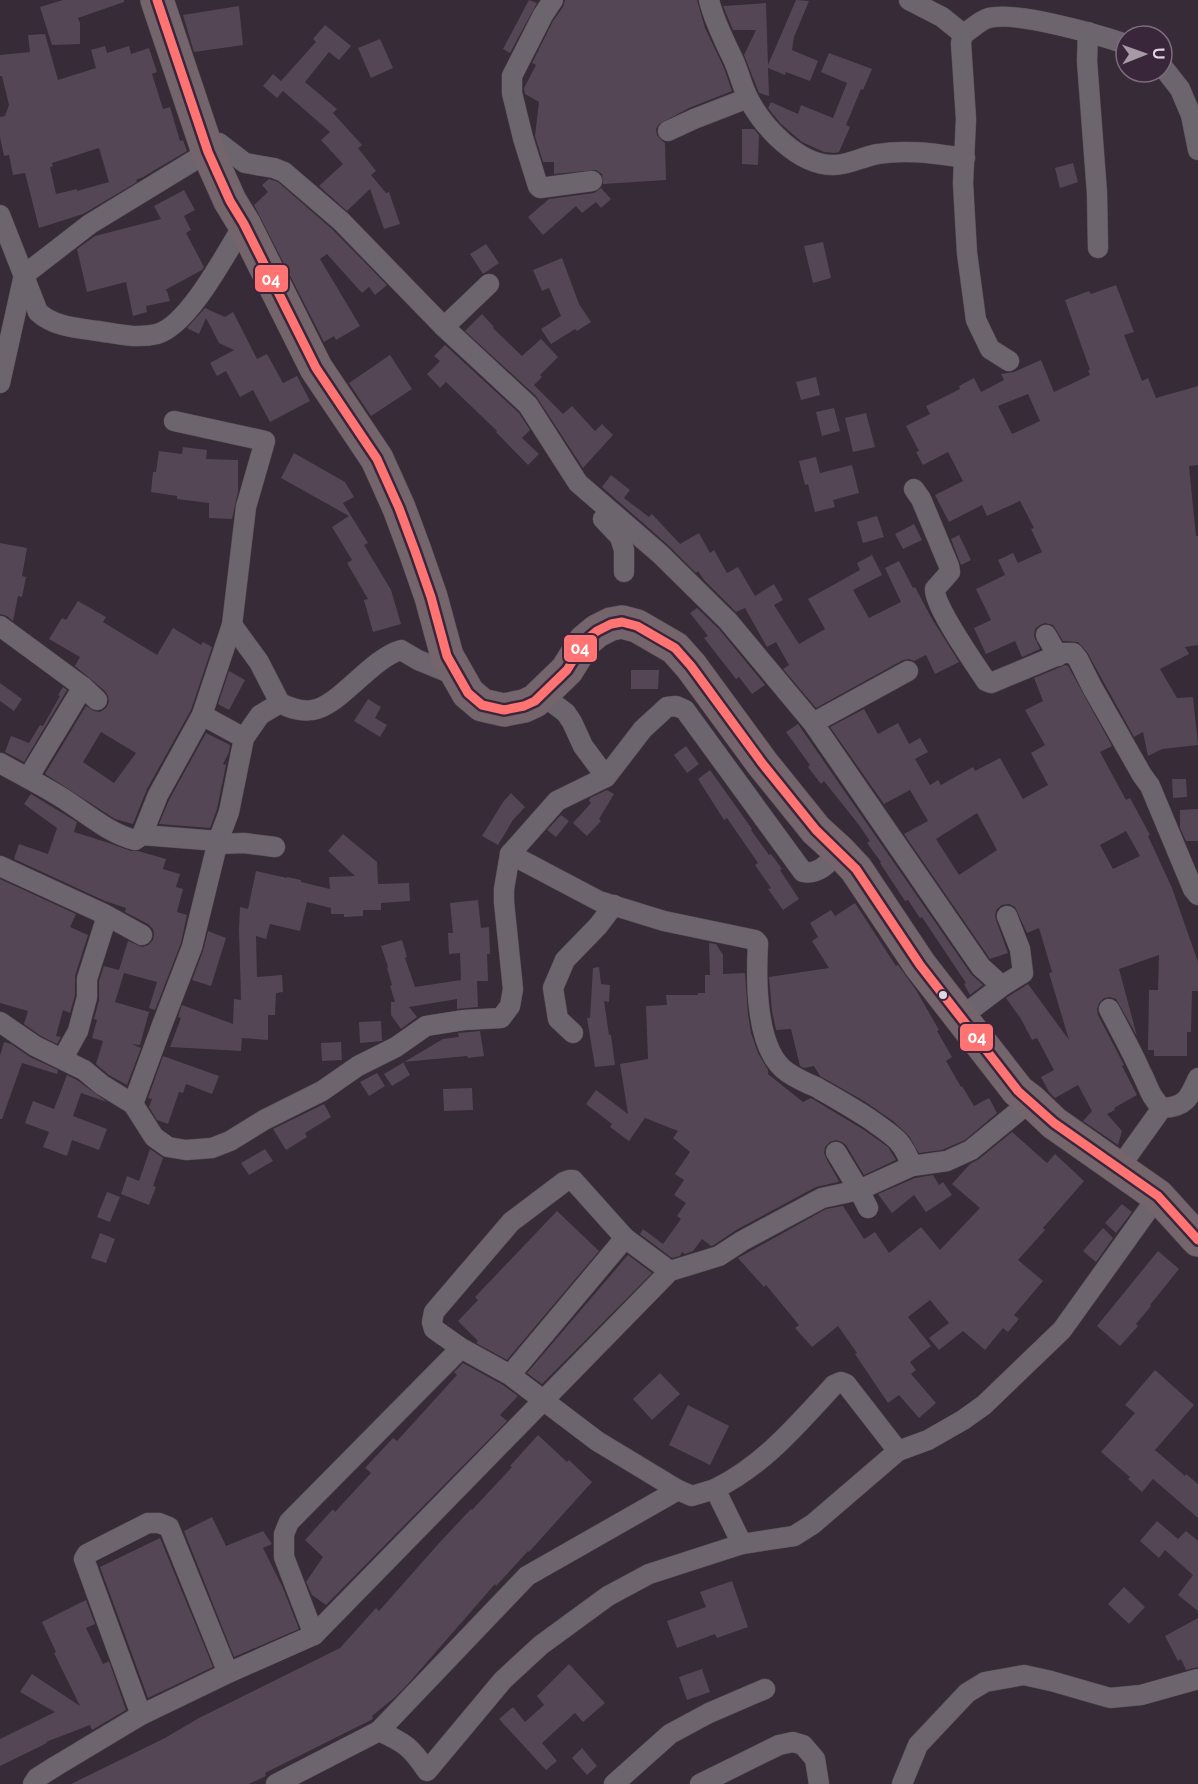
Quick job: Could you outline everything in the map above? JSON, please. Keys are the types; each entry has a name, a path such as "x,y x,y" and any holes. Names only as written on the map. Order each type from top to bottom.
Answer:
{"highway":[{"path":"157,0 206,148 230,201 244,224 316,368 377,459 415,551 431,597 447,656 468,693 482,705 504,710 535,701 567,670 585,641 597,631 611,624 622,622 637,626 675,648 816,830 856,869 920,964 1018,1091 1054,1123 1158,1196 1198,1240"}],"street":[{"path":"553,0 512,76 512,93 538,186 540,188 592,181"},
{"path":"709,0 712,13 748,98 766,126 787,145 809,160 824,165 836,165 878,154 918,151 965,158"},
{"path":"909,0 942,17 963,34"},
{"path":"1009,361 990,350 976,320 967,253 963,183 966,119 961,43 963,34 985,19 998,16 1039,21 1114,40"},
{"path":"1088,32 1087,61 1097,193 1098,248"},
{"path":"1174,81 1195,112 1198,150"},
{"path":"668,131 748,98"},
{"path":"0,383 7,313 24,275 90,224 206,148 219,143 245,163 284,172 340,221 444,327 528,405 583,494 620,537 624,550 624,572"},
{"path":"0,215 38,312 46,320 59,325 127,336 159,333 172,327 198,298 244,224"},
{"path":"444,327 489,284"},
{"path":"0,763 116,833 135,840 142,835 158,795 202,715 232,625 246,507 265,441 174,421"},
{"path":"578,483 660,554 728,621 813,723 981,968 1002,986"},
{"path":"914,489 921,499 950,566 950,572 935,589 934,595 950,625 986,681 991,683 1068,652 1078,658 1092,687 1150,786 1193,889 1198,895"},
{"path":"232,625 259,662 280,703 300,710 314,710 325,705 381,660 401,650 418,660 457,676"},
{"path":"0,626 90,694 28,778"},
{"path":"1046,635 1058,656"},
{"path":"813,723 909,671"},
{"path":"541,694 566,713 583,746 606,777"},
{"path":"133,1104 192,947 218,842 229,812 244,738 261,715 280,703"},
{"path":"0,1022 35,1046 84,1070 102,1085 133,1104 154,1137 168,1147 186,1150 212,1148 230,1141 264,1120 322,1091 358,1066 396,1047 426,1026 464,1020 501,1018 510,1006 513,989 504,889 510,854 557,801 606,777 644,729 667,706 676,706 685,710 803,872 819,871 839,850"},
{"path":"202,715 244,738"},
{"path":"142,835 275,847"},
{"path":"510,854 599,901 664,921 756,940 762,1031 776,1061 786,1072 848,1105 895,1137 906,1150 912,1166"},
{"path":"0,866 142,935"},
{"path":"573,1033 558,1019 553,988 565,960 598,926 614,905"},
{"path":"63,1058 78,1030 87,997 87,979 107,916"},
{"path":"961,1017 1023,973 1020,949 1007,916"},
{"path":"1109,1009 1143,1075 1149,1092 1162,1108 1180,1106 1188,1099 1198,1077"},
{"path":"31,1782 141,1715 314,1635 667,1272 719,1256 822,1198 859,1190 912,1166 947,1161 971,1150 1031,1101"},
{"path":"1119,1168 1162,1108"},
{"path":"836,1152 868,1208"},
{"path":"667,1272 667,1269 625,1238 573,1180 564,1182 511,1222 434,1312 432,1322 434,1329 461,1348 510,1375 597,1441 678,1490 692,1496 715,1489 750,1468 784,1439 834,1385 841,1382 846,1384 898,1451"},
{"path":"425,1778 503,1680 541,1645 608,1596 649,1574 742,1544 794,1536 813,1524 898,1451 928,1440 984,1405 1062,1330 1158,1196"},
{"path":"510,1375 625,1238"},
{"path":"314,1635 284,1557 284,1534 289,1522 461,1348"},
{"path":"715,1489 742,1544"},
{"path":"276,1784 379,1731 527,1576 678,1490"},
{"path":"141,1715 84,1559 87,1554 148,1523 159,1523 169,1527 228,1673"},
{"path":"902,1784 918,1744 967,1693 985,1682 1024,1675 1110,1698 1141,1695 1198,1679"},
{"path":"614,1784 670,1734 709,1713 765,1689"},
{"path":"379,1731 404,1743 417,1755 425,1778"},
{"path":"700,1784 779,1745 793,1742 803,1745 815,1759 819,1784"}],"building":[{"path":"63,0 124,0 124,2 78,18 80,44 52,45 40,7"},
{"path":"529,0 537,3 510,53 503,49"},
{"path":"565,0 697,0 705,28 732,91 689,108 659,124 656,129 657,135 665,143 666,180 603,184 602,174 596,170 554,174 554,162 543,162 535,136 539,102 525,94 524,88 536,65 532,63"},
{"path":"796,0 809,1 794,37 792,50 818,61 810,81 768,68 769,96 759,93 744,55 756,30 733,30 723,6 766,3 768,65"},
{"path":"239,6 243,45 194,52 183,15"},
{"path":"325,25 351,46 339,60 329,52 305,82 337,109 333,113 362,145 358,148 376,171 371,175 386,193 389,192 400,224 384,229 370,189 347,211 319,186 343,164 321,140 330,132 283,91 277,98 263,86 273,74 281,81 316,42 313,39"},
{"path":"45,34 58,80 96,68 91,50 105,46 107,53 129,46 131,54 149,48 157,72 152,74 163,109 170,107 180,141 183,140 187,151 83,214 39,228 25,173 13,175 9,155 4,156 0,137 0,117 5,116 9,105 2,76 0,76 0,55 30,52 28,35","holes":["99,148 109,182 56,194 50,167 53,166 52,163"]},
{"path":"380,39 393,68 371,78 358,48"},
{"path":"829,53 872,69 846,125 850,127 839,152 834,153 824,152 802,142 781,124 768,108 771,102 798,114 801,105 833,118 847,83 821,72"},
{"path":"742,129 754,129 759,135 758,165 742,164"},
{"path":"1073,163 1078,182 1060,188 1055,168"},
{"path":"269,179 278,182 333,230 387,285 375,295 369,287 362,293 327,254 320,259 360,326 336,340 334,336 324,342 254,205 268,192 262,185"},
{"path":"601,188 611,199 601,208 596,202 582,213 576,206 543,235 528,217 549,199 594,193"},
{"path":"184,190 195,210 184,216 191,230 186,233 204,267 202,270 165,290 170,301 146,306 147,312 133,316 126,282 87,292 77,249 95,236 161,219 154,206"},
{"path":"823,242 831,278 813,283 804,246"},
{"path":"486,244 499,263 483,274 470,254"},
{"path":"562,258 579,304 591,322 551,344 541,329 561,316 549,288 542,291 533,270"},
{"path":"1116,285 1134,332 1124,335 1142,381 1148,378 1156,398 1198,386 1198,465 1189,466 1196,536 1198,536 1198,645 1185,647 1189,654 1160,669 1177,698 1193,697 1198,745 1162,749 1148,756 1143,732 1134,737 1087,652 1078,642 1063,641 1053,625 1045,623 1035,629 1034,636 1040,649 1022,657 1015,641 986,654 974,628 991,620 976,589 1005,575 998,560 1013,553 1018,563 1042,552 1031,529 1034,528 1020,501 987,516 982,505 949,522 935,495 963,481 948,452 923,465 916,452 919,451 906,426 930,414 926,406 960,389 959,386 974,378 981,392 1004,380 1001,374 1014,372 1041,360 1054,392 1090,375 1065,300 1089,291 1091,294","holes":["1028,394 1040,421 1012,434 998,406"]},
{"path":"205,308 225,317 233,312 257,359 267,354 283,383 297,376 310,401 270,422 253,390 240,397 226,371 217,376 210,363 234,350 219,343 206,318 199,334 187,328"},
{"path":"482,314 522,356 541,339 558,357 540,375 542,377 534,385 563,414 572,406 595,431 602,424 613,435 583,468 536,396 465,331"},
{"path":"445,345 519,413 530,430 522,438 539,454 528,465 497,431 446,382 440,388 427,374 440,361 434,356"},
{"path":"390,355 412,389 371,416 349,383"},
{"path":"816,377 820,395 801,400 796,382"},
{"path":"834,408 840,431 822,436 816,412"},
{"path":"866,413 875,447 853,452 845,418"},
{"path":"183,447 207,450 206,459 238,460 238,492 232,519 209,518 209,503 177,499 177,496 151,492 153,472 156,472 159,451 182,454"},
{"path":"294,453 345,482 354,497 343,503 368,543 364,545 391,590 401,624 373,632 364,600 368,599 347,563 352,560 332,527 349,516 281,478"},
{"path":"816,457 820,473 852,465 859,493 833,500 835,507 815,512 799,461"},
{"path":"611,475 630,490 624,498 649,517 652,514 680,544 699,533 710,553 714,550 727,573 738,567 755,596 774,584 783,600 774,605 799,644 825,629 808,599 860,570 857,563 872,555 882,575 853,590 869,618 901,602 885,568 899,561 959,662 935,674 926,655 914,661 903,660 816,708 783,669 789,665 776,642 767,647 745,608 736,612 698,571 696,573 602,487"},
{"path":"877,516 884,537 863,543 857,522"},
{"path":"914,524 922,540 903,549 895,534"},
{"path":"959,535 971,560 961,565 951,539"},
{"path":"0,543 27,548 22,576 26,577 22,597 18,596 13,621 0,614"},
{"path":"78,601 106,617 103,622 157,655 173,628 201,645 203,642 212,647 191,710 147,789 133,824 115,819 45,774 86,706 100,712 109,702 105,691 75,666 80,657 49,639 62,618 66,620","holes":["101,732 136,753 114,783 83,762"]},
{"path":"697,608 719,629 765,685 752,694 739,677 736,679 704,638 708,636 690,613"},
{"path":"1065,665 1068,666 1112,746 1100,752 1126,800 1130,798 1150,835 1148,836 1172,888 1198,962 1198,991 1192,991 1191,1032 1187,1032 1187,1056 1154,1056 1154,1050 1148,1050 1149,990 1158,990 1159,955 1119,969 1137,1036 1116,999 1104,998 1099,1003 1098,1015 1137,1095 1107,1114 1122,1131 1118,1145 1083,1121 1092,1111 1078,1085 1055,1098 1049,1092 1041,1077 1054,1070 1037,1038 1032,1040 1006,998 1028,984 1069,1040 1049,973 1052,972 1039,928 1027,933 1015,907 1009,904 1002,905 997,909 995,915 1008,953 990,959 904,834 928,821 910,790 884,804 830,727 864,709 878,734 898,723 909,744 920,738 928,752 915,759 930,785 938,780 941,785 973,767 975,771 1000,758 1023,799 1048,785 1031,753 1045,745 1025,710 1043,701 1034,678","holes":["977,813 997,850 959,875 936,839","1126,831 1140,856 1113,869 1100,845"]},
{"path":"631,670 659,670 658,689 631,689"},
{"path":"229,671 245,680 229,710 218,704"},
{"path":"0,683 22,699 14,711 0,701"},
{"path":"63,687 67,690 24,762 5,752 11,736 29,743 40,725 43,726"},
{"path":"368,699 381,707 375,718 387,725 380,737 354,721"},
{"path":"798,724 971,974 983,985 970,995 964,984 966,983 922,917 920,918 908,900 905,901 867,843 870,841 859,825 824,781 821,784 808,767 810,765 786,732"},
{"path":"206,733 230,745 223,764 226,765 217,809 210,828 159,824 169,800"},
{"path":"686,746 699,764 687,773 674,755"},
{"path":"710,770 769,855 771,854 782,869 780,870 799,899 783,910 755,865 758,863 727,818 724,820 698,779"},
{"path":"1172,779 1186,779 1187,797 1173,798"},
{"path":"607,790 614,794 599,819 601,821 587,836 573,823 591,803 590,798"},
{"path":"511,793 525,807 513,820 498,845 482,836"},
{"path":"31,794 77,822 74,832 131,851 166,859 163,869 180,874 176,887 183,889 177,912 187,915 181,943 155,1010 149,1008 157,982 124,973 115,1002 149,1012 140,1045 132,1044 141,1048 127,1085 109,1075 96,1064 103,1041 92,1038 97,1020 94,1019 99,1000 99,981 104,966 119,970 128,941 142,947 148,945 153,940 153,929 125,912 126,908 105,901 14,859 19,844 48,854 57,828 24,804"},
{"path":"1198,809 1198,841 1186,841 1180,828 1180,810"},
{"path":"561,815 569,821 556,837 547,830"},
{"path":"343,834 377,862 378,884 409,883 410,901 381,903 381,910 363,910 363,916 344,917 344,914 331,914 331,908 307,902 300,931 270,924 266,939 256,936 257,977 282,975 283,992 276,993 275,1015 268,1015 268,1040 242,1038 241,1051 170,1047 181,1018 178,1017 182,1005 233,1024 234,999 241,1000 240,907 248,909 256,871 301,880 301,882 330,889 329,877 355,876 328,851"},
{"path":"0,879 76,914 70,927 88,935 75,976 75,995 70,1013 63,1010 56,1036 61,1037 57,1044 24,1024 28,1011 0,1003"},
{"path":"478,900 481,928 489,927 490,954 487,954 488,981 477,981 478,1007 457,1009 457,999 409,1007 417,1017 401,1029 391,1015 391,1002 395,1002 381,946 402,940 407,957 405,958 415,987 461,980 460,953 449,954 448,933 453,933 450,903"},
{"path":"855,903 896,966 898,965 916,990 952,1057 946,1061 961,1087 974,1106 989,1098 997,1113 965,1140 942,1150 919,1153 909,1136 893,1121 864,1101 820,1076 814,1066 804,1068 800,1066 791,1029 776,1030 769,977 829,968 812,941 818,937 810,923 831,910 835,916"},
{"path":"208,931 226,938 211,986 192,980"},
{"path":"709,943 716,944 723,955 723,974 745,973 751,1033 768,1074 803,1102 811,1098 864,1130 888,1147 896,1160 864,1175 846,1145 836,1140 830,1142 825,1147 824,1153 838,1182 816,1187 736,1230 714,1245 711,1246 702,1239 693,1251 685,1254 682,1252 680,1256 672,1258 640,1234 643,1229 663,1244 681,1219 677,1216 686,1203 674,1195 684,1180 675,1174 690,1152 673,1138 678,1131 645,1118 629,1141 586,1104 596,1090 628,1114 620,1064 648,1059 646,1006 667,1005 666,995 705,993 705,975 710,975"},
{"path":"599,967 601,984 610,985 609,1002 604,1001 615,1065 595,1067 587,1018 590,1018 593,968"},
{"path":"381,1021 382,1041 360,1043 359,1022"},
{"path":"480,1031 484,1056 404,1062 443,1039 459,1037 458,1033"},
{"path":"4,1042 58,1070 57,1074 22,1063 2,1119 0,1119 0,1056"},
{"path":"341,1042 342,1060 322,1061 321,1043"},
{"path":"163,1056 219,1076 212,1094 186,1084 183,1093 179,1092 168,1124 157,1120 149,1107 152,1099 148,1098"},
{"path":"403,1063 410,1075 392,1086 384,1074"},
{"path":"377,1073 385,1086 369,1096 360,1082"},
{"path":"67,1075 107,1102 81,1093 73,1116 107,1129 99,1150 72,1140 67,1156 43,1147 49,1132 25,1123 33,1101 54,1109"},
{"path":"472,1088 473,1110 444,1111 443,1089"},
{"path":"324,1104 331,1117 305,1133 307,1137 286,1150 273,1129"},
{"path":"1012,1132 1047,1163 1055,1154 1084,1181 1018,1260 1043,1281 1014,1315 1019,1319 1008,1332 1003,1328 985,1350 963,1331 939,1350 929,1338 949,1323 930,1300 908,1317 931,1346 910,1362 916,1370 911,1374 936,1403 919,1418 899,1395 888,1403 838,1326 812,1347 795,1328 799,1325 766,1285 764,1287 738,1258 826,1209 843,1206 864,1239 875,1232 889,1253 921,1227 940,1250 980,1208 952,1184 970,1164"},
{"path":"150,1149 163,1158 149,1205 121,1194 127,1176 139,1181"},
{"path":"265,1149 273,1161 249,1175 241,1163"},
{"path":"933,1175 939,1185 943,1182 952,1195 926,1212 914,1195 892,1213 878,1194 915,1178"},
{"path":"107,1192 120,1197 110,1222 97,1217"},
{"path":"1122,1204 1132,1212 1116,1233 1105,1223"},
{"path":"557,1211 599,1251 507,1360 476,1343 478,1341 458,1321 478,1300 475,1297"},
{"path":"1103,1228 1113,1238 1096,1262 1083,1251"},
{"path":"100,1233 115,1239 106,1263 91,1258"},
{"path":"1158,1251 1179,1269 1136,1324 1138,1326 1120,1346 1097,1326"},
{"path":"628,1255 652,1273 542,1384 527,1373"},
{"path":"463,1363 518,1396 500,1415 507,1421 326,1605 312,1595 306,1582 323,1557 305,1540 333,1509 335,1512 371,1473 365,1468 393,1438 397,1441 457,1375 454,1372"},
{"path":"1155,1370 1194,1405 1155,1450 1198,1484 1198,1518 1153,1479 1142,1492 1128,1479 1130,1477 1101,1452 1135,1413 1125,1405"},
{"path":"660,1373 680,1394 652,1420 633,1399"},
{"path":"688,1405 729,1426 710,1465 669,1445"},
{"path":"538,1435 592,1482 529,1552 496,1586 495,1584 407,1685 372,1716 373,1719 265,1773 266,1776 249,1784 71,1784 340,1648 376,1608 379,1611 441,1541 512,1467 510,1466"},
{"path":"212,1517 226,1546 263,1531 272,1544 263,1548 283,1588 299,1629 234,1657 184,1531"},
{"path":"1157,1521 1178,1539 1186,1531 1198,1541 1198,1611 1178,1595 1193,1575 1165,1550 1159,1558 1140,1541"},
{"path":"160,1538 213,1667 148,1698 100,1567"},
{"path":"732,1581 748,1627 717,1638 715,1634 677,1648 667,1621 706,1607 700,1592"},
{"path":"1124,1587 1145,1607 1129,1624 1108,1604"},
{"path":"86,1600 95,1624 86,1628 103,1664 109,1661 126,1710 92,1730 90,1725 46,1742 0,1766 0,1739 55,1712 20,1692 32,1674 80,1706 54,1653 56,1652 42,1622"},
{"path":"1198,1618 1198,1667 1186,1670 1181,1659 1178,1661 1165,1636"},
{"path":"569,1664 605,1703 583,1722 575,1713 542,1743 557,1761 546,1770 499,1719 513,1707 525,1722 544,1705 537,1696"},
{"path":"702,1669 710,1692 687,1700 679,1677"},
{"path":"582,1748 597,1766 587,1775 572,1758"}],"transit line":[{"name":"04","path":"157,0 208,152 230,201 244,224 316,368 377,459 415,551 431,597 447,656 468,693 482,705 504,710 535,701 567,670 585,641 597,631 611,624 622,622 637,626 675,648 816,830 856,869 920,965 1018,1091 1054,1123 1158,1196 1198,1240"}]}
